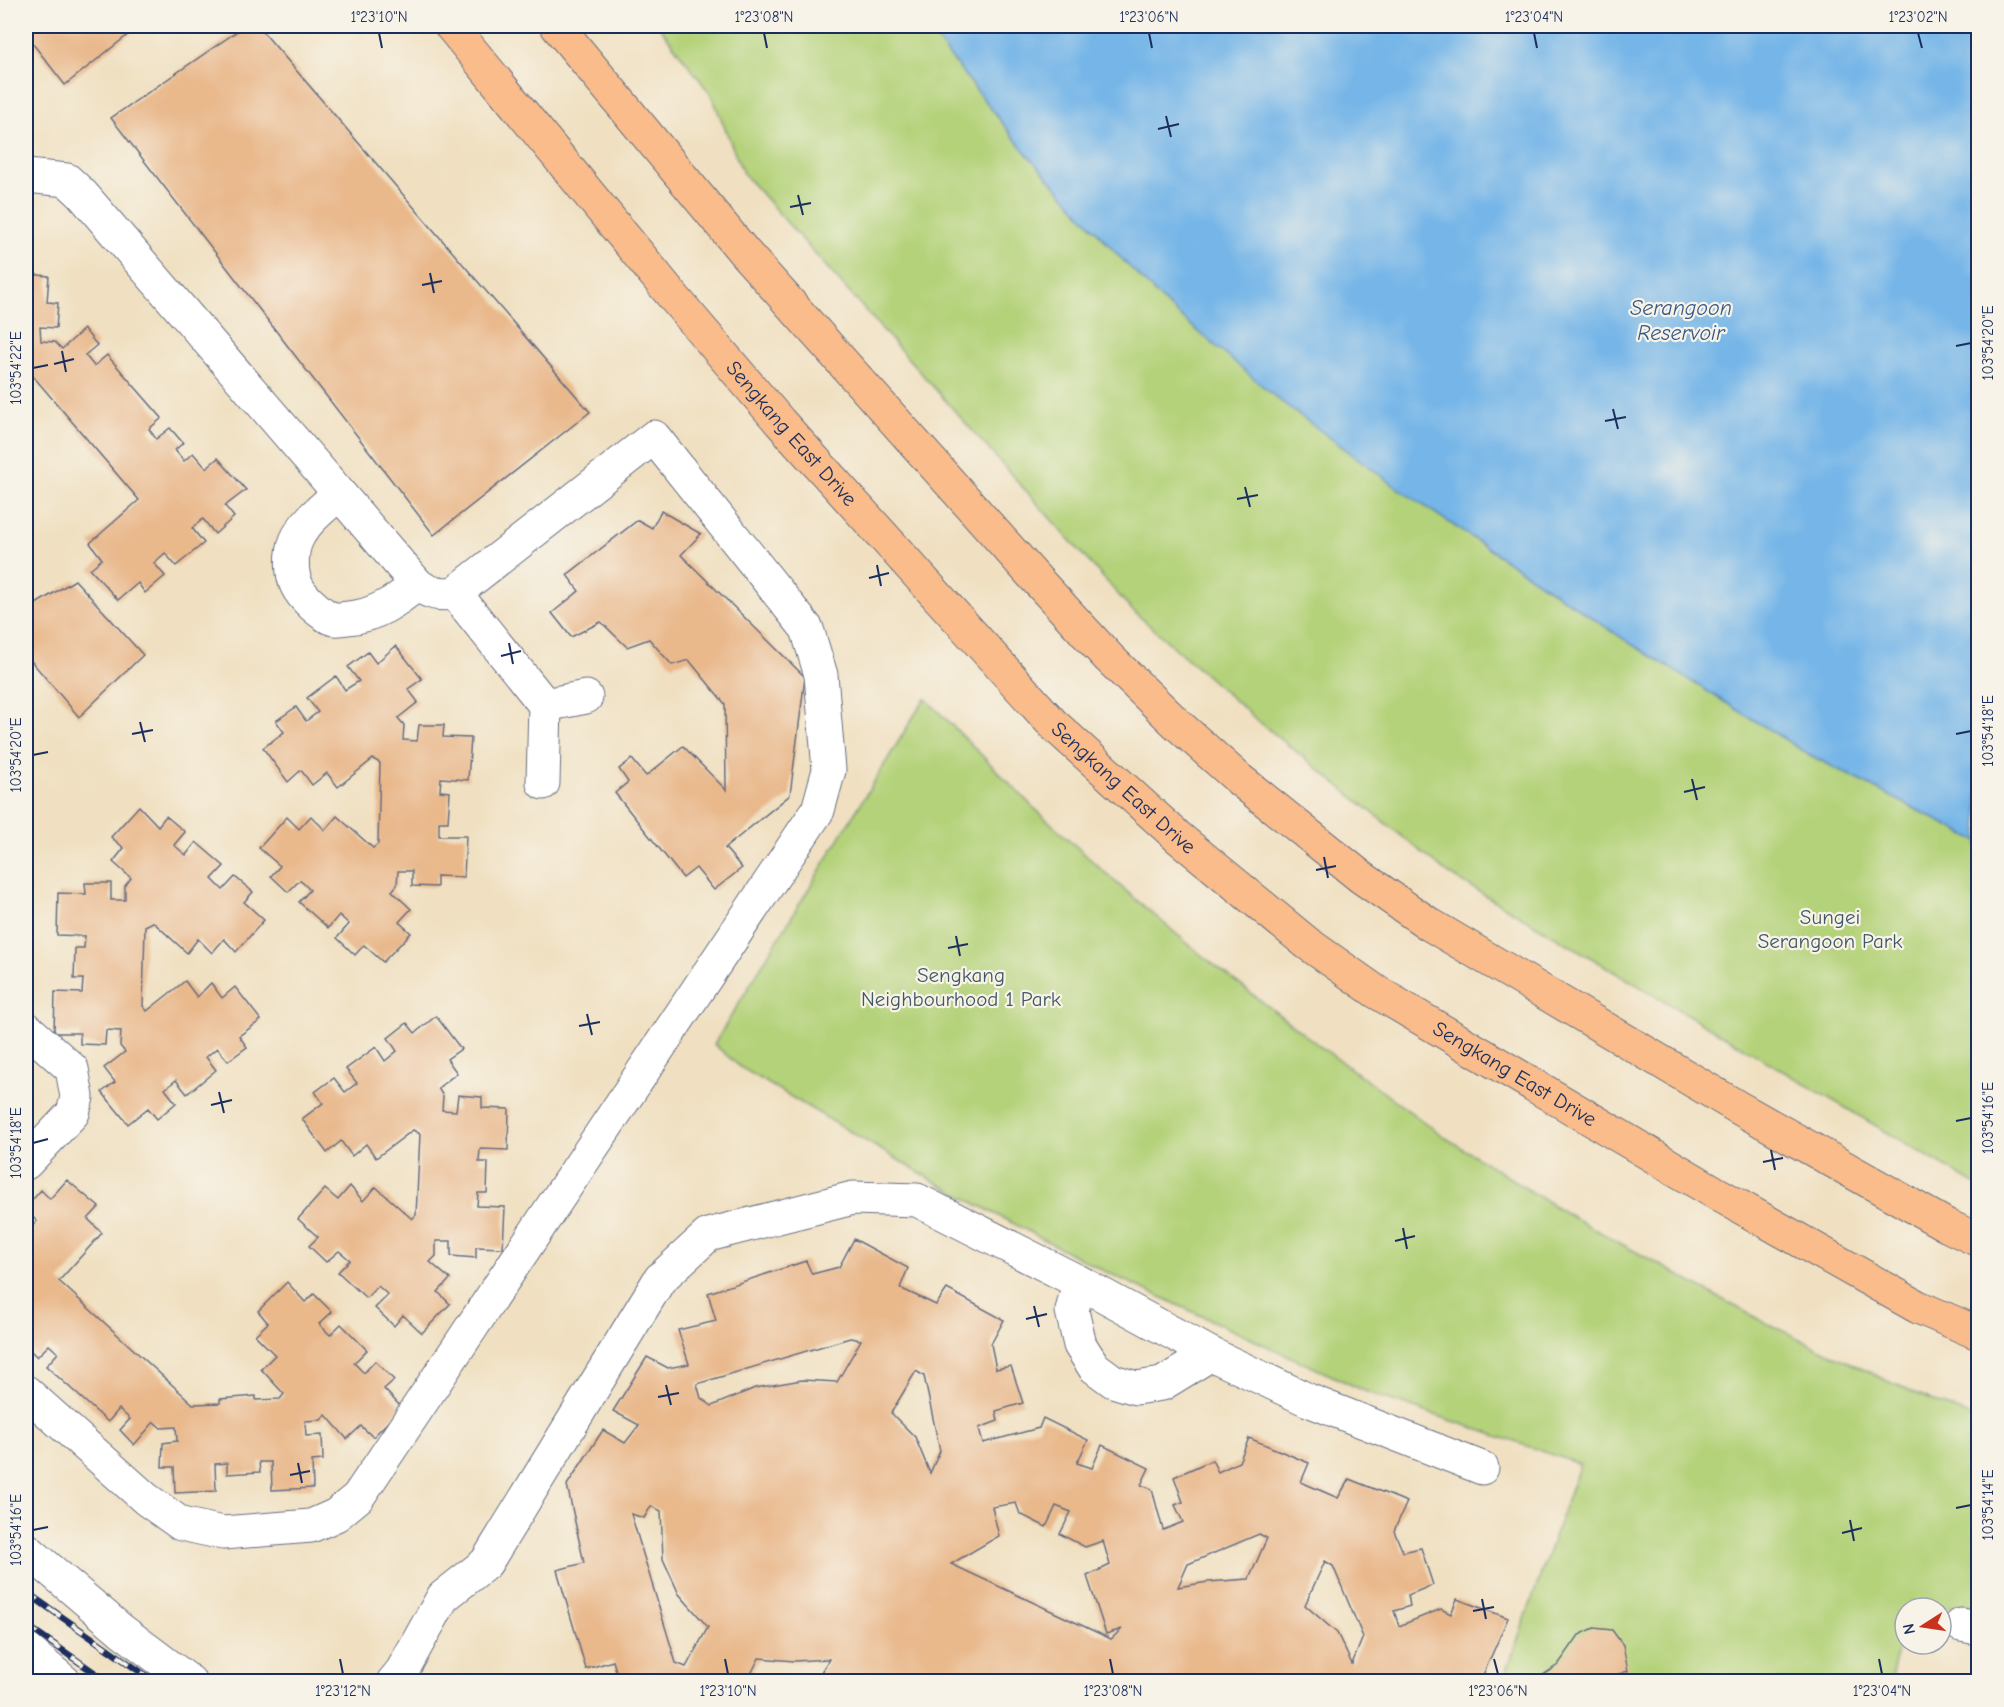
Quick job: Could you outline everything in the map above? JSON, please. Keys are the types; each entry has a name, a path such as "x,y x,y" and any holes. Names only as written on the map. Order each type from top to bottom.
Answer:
{"main road":[{"name":"Sengkang East Drive","path":"450,26 676,300 788,430 1053,724 1179,838 1307,943 1375,991 1714,1192 1908,1302 1978,1333"},
{"path":"556,26 744,252 1028,571 1109,658 1176,723 1240,780 1361,877 1429,924 1739,1108 1948,1226 1978,1240"}],"street":[{"path":"26,176 67,180 82,194 417,584 428,593 441,595 455,593 654,437 807,629 821,675 829,770 818,810 358,1497 336,1515 311,1526 223,1533 181,1524 146,1499 26,1392"},
{"path":"339,494 306,525 296,542 292,561 296,586 314,607 334,619 360,617 381,609 402,597 417,584"},
{"path":"455,593 545,705 543,783"},
{"path":"545,705 586,697"},
{"path":"26,1028 72,1070 77,1097 73,1113 26,1162"},
{"path":"405,1678 443,1597 486,1563 660,1278 708,1235 853,1198 917,1200 1079,1282 1210,1354 1308,1400 1482,1468"},
{"path":"1079,1282 1072,1311 1080,1345 1094,1367 1113,1381 1136,1389 1162,1384 1210,1354"},
{"path":"26,1549 121,1630 190,1682"},
{"path":"26,1649 65,1682"}],"green space":[{"name":"Sungei Serangoon Park","path":"659,26 926,26 1026,153 1118,255 1166,304 1279,400 1399,489 1633,645 1810,755 1978,841 1978,1186 1449,874 1257,720 1132,610 743,173 712,96"},
{"name":"Sengkang Neighbourhood 1 Park","path":"925,698 1033,807 1112,879 1200,954 1317,1044 1446,1138 1567,1214 1760,1320 1888,1381 1978,1420 1978,1611 1953,1607 1953,1596 1893,1596 1893,1656 1897,1656 1890,1681 1503,1681 1580,1464 1367,1392 1100,1269 946,1188 740,1067 714,1044"}],"water":[{"name":"Serangoon Reservoir","path":"926,26 1963,26 1978,38 1978,841 1810,755 1633,645 1399,489 1279,400 1166,304 1118,255 1026,153"}],"building":[{"path":"26,26 139,26 65,85 26,35"},
{"path":"245,26 258,26 590,412 434,535 111,118"},
{"path":"26,274 49,276 47,302 58,303 56,328 40,327 41,341 55,342 62,349 84,329 97,345 85,355 94,366 107,355 162,418 149,429 156,439 170,428 183,443 175,450 184,461 193,453 206,468 218,458 246,490 225,506 234,517 215,534 203,519 192,528 204,543 176,566 165,553 154,563 165,576 145,593 138,583 118,600 90,569 102,559 90,543 139,500 26,368"},
{"path":"661,511 701,534 681,555 805,677 790,795 725,848 742,868 714,890 696,868 683,878 615,793 628,782 619,769 632,759 646,776 683,746 726,790 725,704 689,660 672,665 649,639 627,647 601,622 571,637 552,613 579,591 567,575 638,520 652,528"},
{"path":"75,580 143,655 79,717 26,655 26,610"},
{"path":"396,646 422,679 408,689 418,702 398,718 404,725 403,740 417,741 419,725 444,725 443,737 471,738 468,780 441,778 440,791 450,792 448,822 439,822 439,836 466,836 464,877 437,876 437,887 412,886 412,871 398,871 397,885 392,891 411,909 399,922 411,933 383,962 364,945 355,955 337,938 349,924 339,915 328,928 299,902 310,890 300,880 288,892 271,876 280,866 259,848 287,817 299,829 311,816 325,830 337,816 373,848 378,844 380,763 373,759 338,787 327,773 312,785 301,770 288,782 263,748 284,732 276,721 296,707 306,721 318,712 307,698 336,676 345,690 359,681 348,667 368,652 376,663"},
{"path":"139,806 158,826 166,816 185,832 174,845 186,855 196,842 224,866 212,879 223,890 235,877 253,892 244,902 264,920 236,952 224,939 212,953 198,939 187,953 153,922 145,926 143,1006 147,1011 185,981 197,997 211,983 222,998 235,987 261,1020 239,1036 247,1047 228,1061 217,1048 206,1057 216,1070 187,1094 176,1080 165,1089 176,1103 157,1119 148,1108 128,1124 102,1092 115,1082 104,1068 125,1052 120,1046 121,1031 106,1030 105,1045 80,1044 80,1033 54,1033 55,992 82,993 83,979 74,979 75,948 84,948 85,936 57,935 58,893 86,894 85,883 111,883 111,900 125,900 125,886 131,878 113,862 124,848 111,837"},
{"path":"436,1016 461,1049 447,1059 457,1073 438,1088 443,1096 442,1110 456,1111 458,1095 482,1097 482,1108 509,1109 508,1150 480,1149 479,1162 488,1162 487,1193 478,1193 477,1206 505,1207 503,1248 476,1247 476,1258 451,1256 451,1241 436,1241 436,1256 430,1262 450,1279 438,1292 450,1304 422,1333 403,1315 394,1326 375,1308 388,1295 378,1286 366,1298 338,1272 350,1260 339,1251 326,1262 309,1246 318,1237 298,1219 325,1189 338,1200 350,1186 363,1201 376,1187 412,1219 416,1215 420,1134 413,1130 376,1158 366,1144 352,1156 341,1141 327,1153 302,1119 323,1103 315,1092 334,1078 345,1092 357,1083 346,1069 376,1047 385,1061 397,1051 388,1038 407,1023 415,1033"},
{"path":"67,1180 99,1207 88,1219 102,1233 59,1281 193,1404 220,1403 220,1399 256,1396 256,1400 280,1399 284,1394 261,1369 275,1355 255,1335 268,1323 258,1311 287,1282 305,1302 314,1294 332,1312 319,1324 330,1335 341,1324 367,1350 354,1363 364,1373 375,1361 394,1380 384,1389 402,1408 373,1437 361,1426 347,1439 326,1415 321,1420 305,1421 306,1436 322,1435 323,1460 312,1461 313,1488 272,1490 271,1462 259,1462 260,1472 227,1474 227,1463 215,1464 216,1491 175,1493 174,1467 162,1467 163,1443 177,1441 176,1427 161,1428 154,1422 134,1445 120,1430 130,1419 119,1409 108,1422 46,1366 58,1353 49,1345 37,1357 26,1346 26,1340 30,1336 26,1332 26,1234 37,1221 26,1211 26,1207 41,1190 50,1199"},
{"path":"854,1239 908,1268 900,1288 936,1305 947,1289 1004,1320 991,1344 996,1369 1011,1366 1023,1403 996,1411 998,1421 979,1428 983,1443 1039,1428 1043,1418 1088,1440 1077,1463 1092,1468 1102,1445 1149,1468 1141,1485 1152,1489 1163,1530 1183,1522 1175,1505 1183,1502 1174,1477 1212,1460 1218,1472 1239,1462 1249,1438 1309,1463 1301,1482 1338,1498 1349,1479 1407,1502 1394,1531 1403,1552 1421,1548 1433,1585 1408,1595 1410,1606 1394,1611 1399,1626 1441,1609 1451,1614 1457,1599 1508,1618 1480,1682 815,1682 829,1659 794,1661 759,1658 747,1682 606,1682 606,1679 618,1677 613,1661 586,1669 557,1570 584,1563 567,1485 603,1430 625,1443 639,1425 613,1411 647,1357 668,1368 689,1364 678,1330 716,1321 708,1293 806,1261 812,1274 839,1267","holes":["850,1338 861,1340 837,1382 802,1380 755,1388 712,1406 701,1398 697,1384","916,1371 924,1376 940,1451 930,1473 915,1437 891,1413","1016,1503 1020,1514 1046,1527 1056,1506 1071,1512 1060,1534 1085,1547 1103,1541 1110,1565 1087,1576 1106,1634 1122,1629 1111,1639 951,1564 999,1536 992,1507","651,1506 661,1511 663,1559 679,1594 708,1627 686,1667 676,1663 631,1514 644,1518","1259,1534 1267,1538 1249,1579 1178,1587 1188,1564","1325,1561 1333,1566 1363,1637 1352,1664 1337,1633 1305,1605"]},
{"path":"1594,1628 1612,1630 1623,1645 1628,1671 1616,1675 1618,1682 1545,1682 1543,1675 1558,1665 1579,1635"}],"railway":[{"path":"26,1592 155,1682"},
{"path":"26,1625 108,1682"}]}
